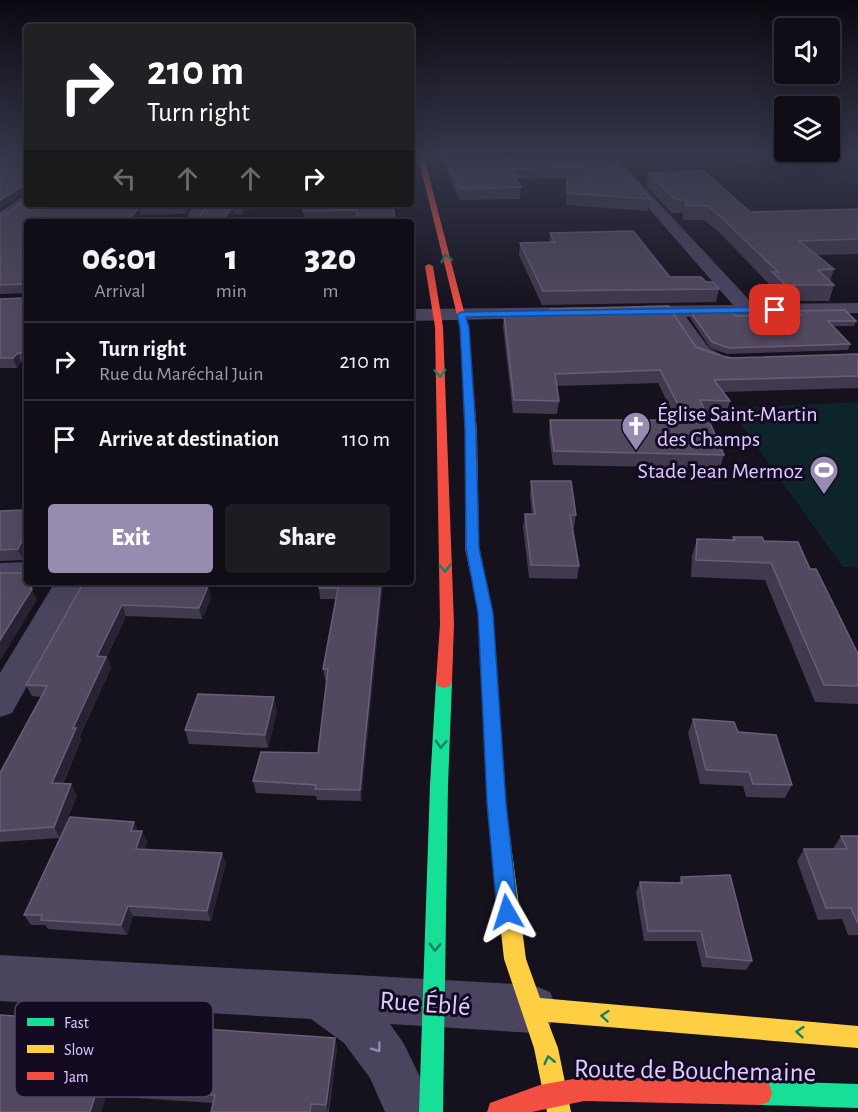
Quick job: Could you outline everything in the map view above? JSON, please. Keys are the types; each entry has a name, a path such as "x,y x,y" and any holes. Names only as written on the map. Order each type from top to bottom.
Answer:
{"main road":[{"path":"434,209 464,327 471,431 472,548 486,613 497,803 505,892 515,959 546,1048 557,1092 559,1112"},
{"path":"425,247 439,327 447,624 436,890 431,1112"},
{"name":"Route de Bouchemaine","path":"533,1009 858,1036"},
{"name":"Route de Bouchemaine","path":"499,1112 515,1103 557,1092 584,1089 858,1096"}],"street":[{"path":"0,219 13,209"},
{"path":"657,209 748,310"},
{"path":"414,315 748,310 856,311"},
{"path":"673,311 702,354 717,361 748,362"},
{"path":"0,573 24,572"},
{"path":"0,703 68,585"},
{"name":"Rue Éblé","path":"0,978 533,1009"},
{"name":"Rue Éblé","path":"318,996 361,1026 387,1061 411,1112"}],"shaded area":[{"name":"Stade Jean Mermoz","path":"858,402 858,567 843,567 729,408"}],"building":[{"path":"13,209 137,209 129,219 24,219 24,284 0,285 0,216 4,216"},
{"path":"205,209 231,209 224,219 197,219"},
{"path":"303,209 393,209 395,219 358,219 356,210 303,211"},
{"path":"711,209 747,209 750,212 858,209 858,239 799,241 834,269 818,270 834,285 786,285 772,272 778,272"},
{"path":"633,231 670,277 701,277 706,282 713,282 719,289 543,291 520,243 555,242 550,233"},
{"path":"24,298 24,353 18,353 13,358 0,358 0,299"},
{"path":"668,306 696,347 728,358 858,354 858,376 714,380 730,401 700,400 724,455 554,451 550,420 686,420 660,370 555,374 559,401 514,400 504,315 553,315 550,309"},
{"path":"845,310 856,321 828,321 850,344 729,348 712,342 691,313 732,312 735,316 801,315 797,311"},
{"path":"531,481 571,481 576,515 570,515 579,566 531,565 525,514 535,514"},
{"path":"24,508 24,537 18,549 0,550 0,511"},
{"path":"733,537 762,537 764,541 798,542 810,569 816,569 858,654 858,686 824,685 771,563 696,560 697,539 735,540"},
{"path":"0,573 21,573 24,577 24,585 29,585 32,589 0,640"},
{"path":"82,585 208,586 199,608 122,605 97,656 106,657 73,728 76,728 52,783 71,784 54,827 0,831 0,773 47,686 26,685"},
{"path":"320,585 381,585 360,790 315,789 316,785 253,781 261,752 318,753 328,669 323,669 338,588 319,588"},
{"path":"198,694 274,697 265,735 185,730"},
{"path":"693,719 734,722 738,732 776,735 792,785 753,784 749,772 706,770"},
{"path":"70,817 134,822 131,831 142,831 136,849 222,853 207,911 128,906 121,925 41,920 42,915 24,915"},
{"path":"841,836 858,836 858,924 851,908 826,908 804,849 847,849"},
{"path":"730,875 752,961 707,957 701,931 648,931 640,882 682,883 681,877"},
{"path":"0,1015 15,1016 15,1097 95,1097 90,1112 0,1112"},
{"path":"213,1030 335,1038 326,1105 311,1104 310,1112 211,1112 215,1095 213,1095"}],"traffic: fast":[{"path":"475,563 486,613 497,803 503,860"},
{"path":"431,1112 439,785 444,682"},
{"path":"760,1093 858,1096"}],"traffic: slow":[{"path":"503,860 515,959 546,1048 559,1112"},
{"path":"533,1009 858,1037"}],"traffic: jam":[{"path":"434,209 464,327 471,431 472,548 475,563"},
{"path":"429,266 439,327 447,624 444,682"},
{"path":"499,1112 540,1097 584,1089 760,1093"}],"place":[{"name":"Église Saint-Martin des Champs","path":"636,452"},
{"name":"Stade Jean Mermoz","path":"824,496"}],"route":[{"path":"507,912 497,803 486,613 472,548 471,431 464,327 461,315 775,310"}]}
